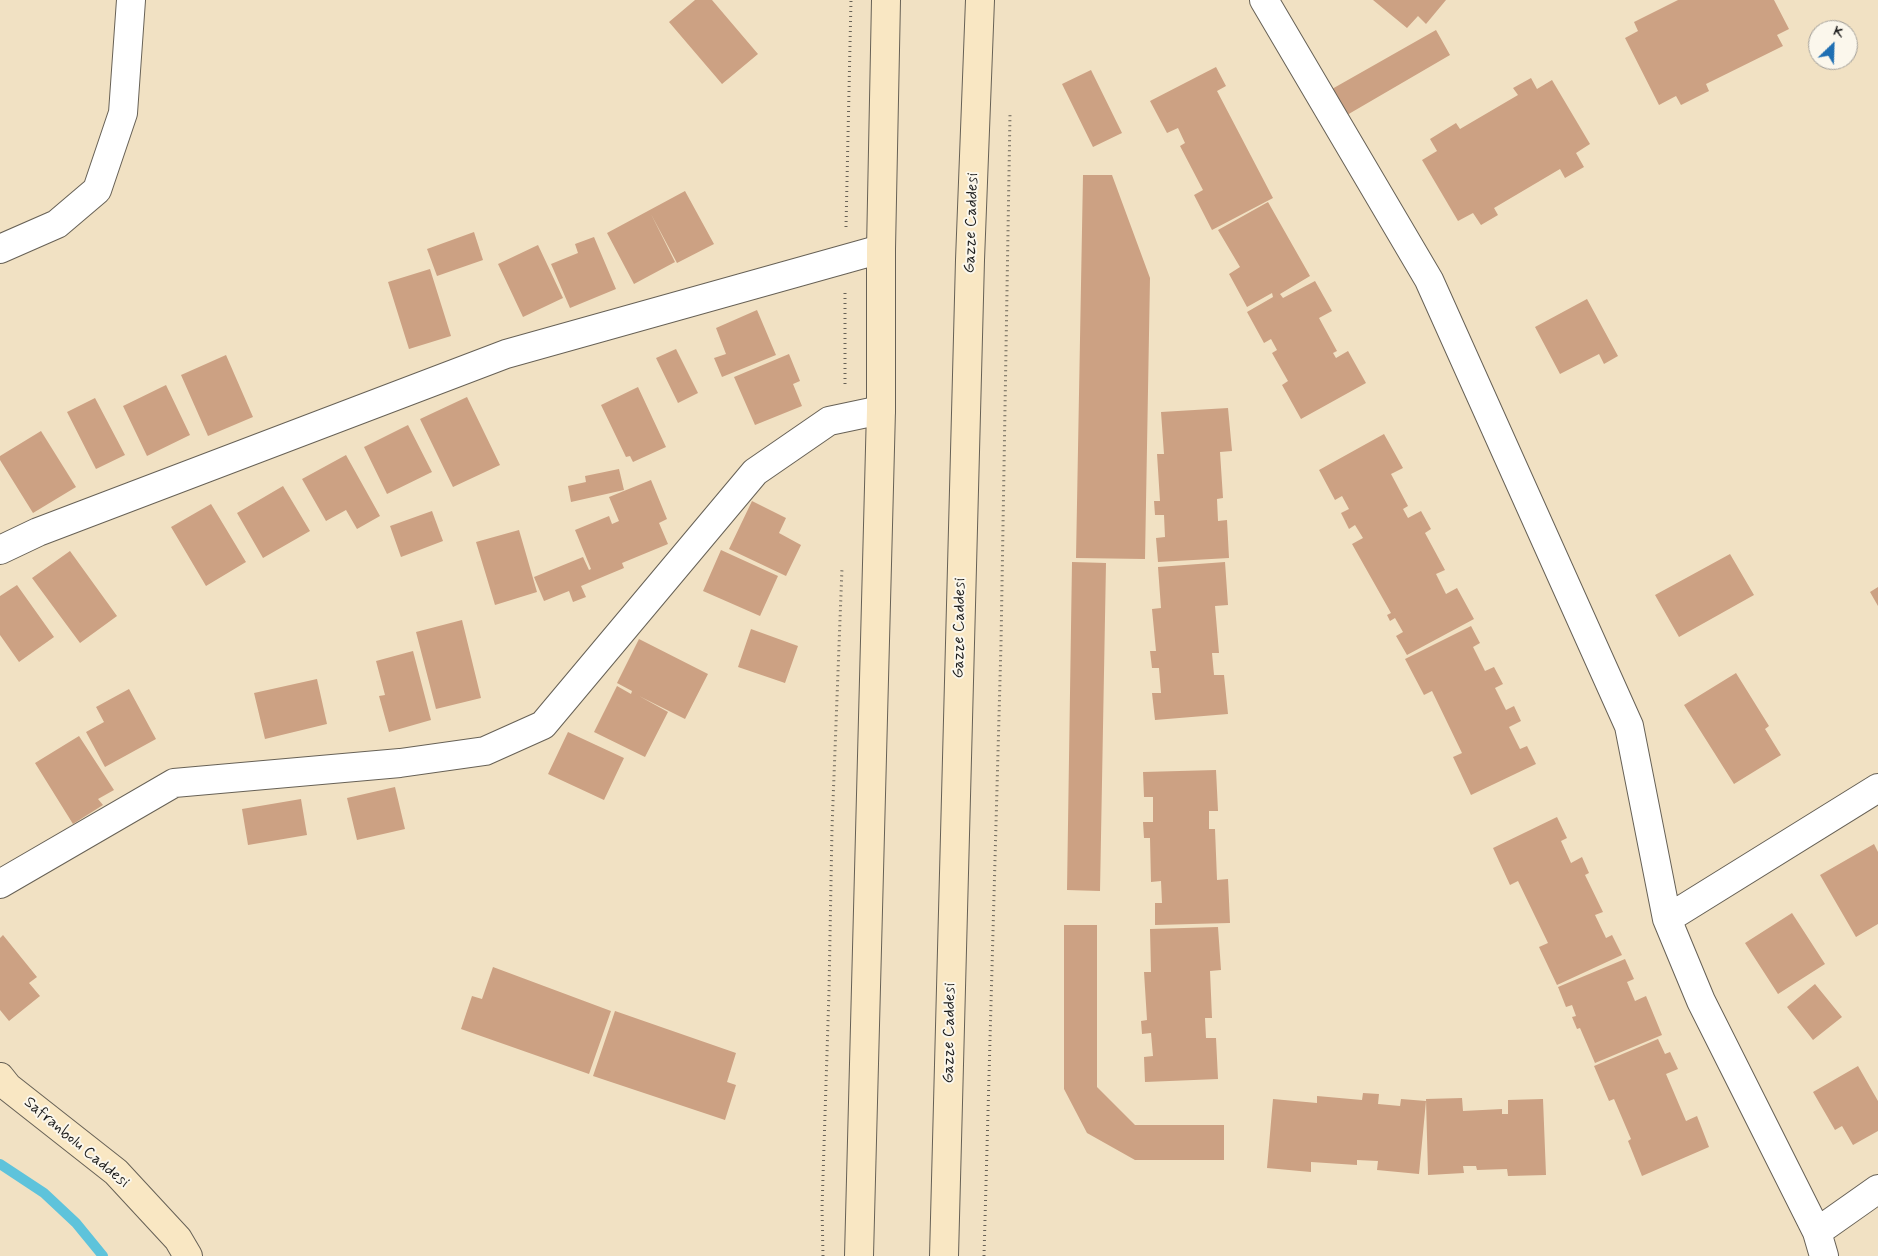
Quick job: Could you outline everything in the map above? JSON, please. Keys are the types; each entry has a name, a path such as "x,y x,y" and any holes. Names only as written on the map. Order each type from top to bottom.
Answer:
{"main road":[{"path":"859,1256 880,410 880,249 886,0"},
{"name":"Gazze Caddesi","path":"944,1256 970,260 980,0"},
{"name":"Safranbolu Caddesi","path":"3,1084 116,1172 178,1239 188,1256"}],"street":[{"path":"0,248 58,224 96,190 123,113 131,0"},
{"path":"1264,0 1429,280 1629,726 1667,919 1701,1001 1820,1244 1878,1189"},
{"path":"0,550 38,532 506,354 880,249"},
{"path":"0,884 174,783 400,763 485,751 543,726 755,472 829,421 880,410"},
{"path":"1667,919 1878,788"}],"path":[{"path":"846,417 845,259 851,0"},
{"path":"984,1256 1001,614 1010,113"},
{"path":"824,1256 822,1208 830,991 832,828 842,564"}],"building":[{"path":"695,0 712,0 758,54 722,84 669,22"},
{"path":"1373,0 1446,0 1426,24 1418,16 1407,28"},
{"path":"1678,0 1774,0 1789,29 1777,35 1783,46 1706,84 1709,91 1681,105 1676,96 1659,105 1625,38 1638,31 1634,22"},
{"path":"1436,30 1450,55 1347,115 1332,89"},
{"path":"1216,67 1226,86 1217,91 1273,198 1212,230 1194,195 1203,190 1180,146 1185,143 1178,128 1167,133 1150,101"},
{"path":"1091,70 1122,133 1093,147 1062,84"},
{"path":"1531,78 1537,89 1552,80 1590,144 1576,153 1584,167 1565,178 1560,169 1494,208 1498,215 1481,225 1473,213 1458,221 1422,160 1437,151 1430,139 1456,123 1460,129 1518,95 1513,88"},
{"path":"1083,175 1112,175 1150,278 1145,559 1076,558"},
{"path":"685,191 714,244 677,263 651,214 675,262 634,284 607,233"},
{"path":"1268,202 1310,276 1280,294 1283,298 1315,281 1332,311 1319,318 1337,351 1333,353 1336,358 1348,351 1366,383 1301,419 1282,385 1288,381 1272,353 1277,350 1271,339 1264,343 1247,312 1273,297 1272,293 1247,307 1229,274 1240,267 1218,230"},
{"path":"474,232 483,260 437,276 427,249"},
{"path":"594,237 616,289 570,308 551,264 578,253 575,244"},
{"path":"538,245 563,298 523,317 498,264"},
{"path":"430,269 451,336 409,349 388,282"},
{"path":"1587,299 1618,356 1604,364 1599,354 1560,374 1535,327"},
{"path":"757,310 776,355 722,377 714,358 726,354 716,328"},
{"path":"676,349 698,393 678,403 656,358"},
{"path":"789,354 800,381 793,384 802,406 755,425 734,377"},
{"path":"226,355 253,417 208,436 181,375"},
{"path":"166,385 190,435 147,456 123,406"},
{"path":"638,387 666,447 633,462 630,456 626,457 601,405"},
{"path":"467,397 500,465 453,487 420,419"},
{"path":"95,398 125,455 96,469 67,412"},
{"path":"1228,408 1232,451 1220,452 1223,498 1217,499 1218,521 1227,520 1229,558 1158,562 1156,538 1165,537 1164,515 1155,515 1154,501 1160,501 1157,454 1164,454 1161,412"},
{"path":"408,425 432,472 387,494 364,447"},
{"path":"41,431 76,487 33,513 0,460 0,456"},
{"path":"1384,434 1403,468 1391,474 1408,506 1403,509 1408,518 1421,511 1431,529 1425,533 1445,570 1436,574 1446,594 1457,588 1474,619 1407,655 1396,636 1403,632 1395,618 1390,621 1387,615 1391,613 1352,544 1363,538 1355,525 1349,529 1341,513 1349,509 1342,496 1335,500 1319,470"},
{"path":"346,455 380,516 357,529 346,510 326,521 302,479"},
{"path":"619,469 624,490 571,502 568,486 586,482 585,476"},
{"path":"651,480 667,519 659,523 668,544 622,563 624,568 581,586 586,597 573,602 569,591 544,601 534,577 583,557 589,570 591,569 575,530 609,516 612,524 619,521 609,497"},
{"path":"283,486 310,531 263,558 237,513"},
{"path":"752,501 786,518 779,533 801,545 786,576 729,549"},
{"path":"211,504 246,562 206,586 171,527"},
{"path":"432,511 443,541 401,557 390,526"},
{"path":"519,530 537,592 495,605 476,542"},
{"path":"721,550 778,576 760,616 703,591"},
{"path":"70,551 117,616 80,643 32,578"},
{"path":"1730,554 1754,595 1679,637 1655,595"},
{"path":"1072,562 1106,563 1100,891 1067,890"},
{"path":"1225,562 1228,605 1215,606 1219,653 1212,653 1214,675 1224,675 1228,714 1155,720 1152,693 1161,693 1159,668 1152,668 1150,651 1156,651 1152,609 1161,608 1158,567"},
{"path":"17,585 54,637 19,662 0,635 0,596"},
{"path":"1878,587 1878,606 1870,592"},
{"path":"462,620 481,698 436,709 416,632"},
{"path":"1471,626 1480,643 1473,647 1485,671 1494,667 1503,684 1495,688 1506,710 1514,706 1521,721 1509,727 1520,749 1527,746 1536,764 1471,795 1453,757 1462,753 1432,691 1424,695 1405,659"},
{"path":"751,629 798,646 785,683 738,667"},
{"path":"639,639 708,674 685,719 639,696 668,712 645,757 594,732 617,686 631,694 632,691 617,683"},
{"path":"413,651 431,720 389,732 379,696 385,695 376,661"},
{"path":"1736,673 1769,726 1765,729 1781,755 1734,784 1684,705"},
{"path":"317,679 327,724 265,739 254,693"},
{"path":"129,689 156,739 105,767 86,732 104,722 96,707"},
{"path":"568,732 624,758 604,800 548,774"},
{"path":"79,736 114,790 98,799 103,805 73,824 35,763"},
{"path":"1216,770 1218,811 1209,811 1209,829 1215,829 1217,880 1228,879 1230,923 1155,925 1155,903 1162,903 1161,881 1151,882 1150,838 1144,838 1143,822 1153,822 1153,797 1144,797 1143,772"},
{"path":"395,787 405,829 357,840 347,798"},
{"path":"301,799 307,835 248,845 242,809"},
{"path":"1557,817 1567,838 1561,841 1571,863 1582,857 1589,873 1585,875 1603,912 1595,915 1606,938 1612,935 1622,955 1557,985 1539,947 1548,943 1518,881 1510,885 1493,848"},
{"path":"1874,844 1878,852 1878,924 1856,937 1820,875"},
{"path":"1792,913 1825,964 1778,994 1745,943"},
{"path":"1064,925 1097,925 1097,1087 1135,1125 1224,1125 1224,1160 1135,1160 1087,1133 1064,1089"},
{"path":"1218,927 1221,970 1210,971 1212,1018 1205,1018 1206,1038 1216,1038 1218,1079 1145,1082 1144,1057 1153,1056 1151,1033 1142,1034 1141,1021 1147,1020 1144,972 1151,972 1150,929"},
{"path":"3,935 37,977 29,983 40,996 9,1021 0,1010 0,938"},
{"path":"1625,959 1634,979 1627,982 1635,1001 1646,996 1662,1035 1595,1063 1580,1028 1577,1029 1572,1017 1576,1016 1572,1005 1566,1007 1558,987"},
{"path":"493,967 611,1011 589,1074 461,1029 472,996 482,999"},
{"path":"1815,984 1842,1017 1813,1040 1787,1007"},
{"path":"615,1011 736,1053 727,1082 736,1085 725,1120 593,1076"},
{"path":"1658,1039 1665,1054 1670,1052 1678,1069 1666,1074 1686,1121 1697,1116 1709,1147 1642,1176 1628,1141 1631,1139 1614,1099 1609,1101 1594,1066"},
{"path":"1858,1066 1878,1101 1878,1131 1853,1145 1842,1126 1835,1130 1813,1092"},
{"path":"1363,1093 1379,1094 1378,1104 1400,1106 1401,1099 1426,1101 1419,1174 1377,1170 1378,1161 1357,1160 1357,1165 1311,1162 1311,1172 1267,1168 1273,1099 1317,1103 1317,1096 1362,1100"},
{"path":"1462,1098 1463,1111 1502,1109 1502,1114 1508,1114 1508,1100 1543,1099 1546,1175 1508,1176 1507,1169 1477,1170 1476,1166 1463,1166 1464,1173 1428,1175 1426,1099"}],"waterway":[{"path":"0,1164 44,1193 76,1223 103,1256"}]}
